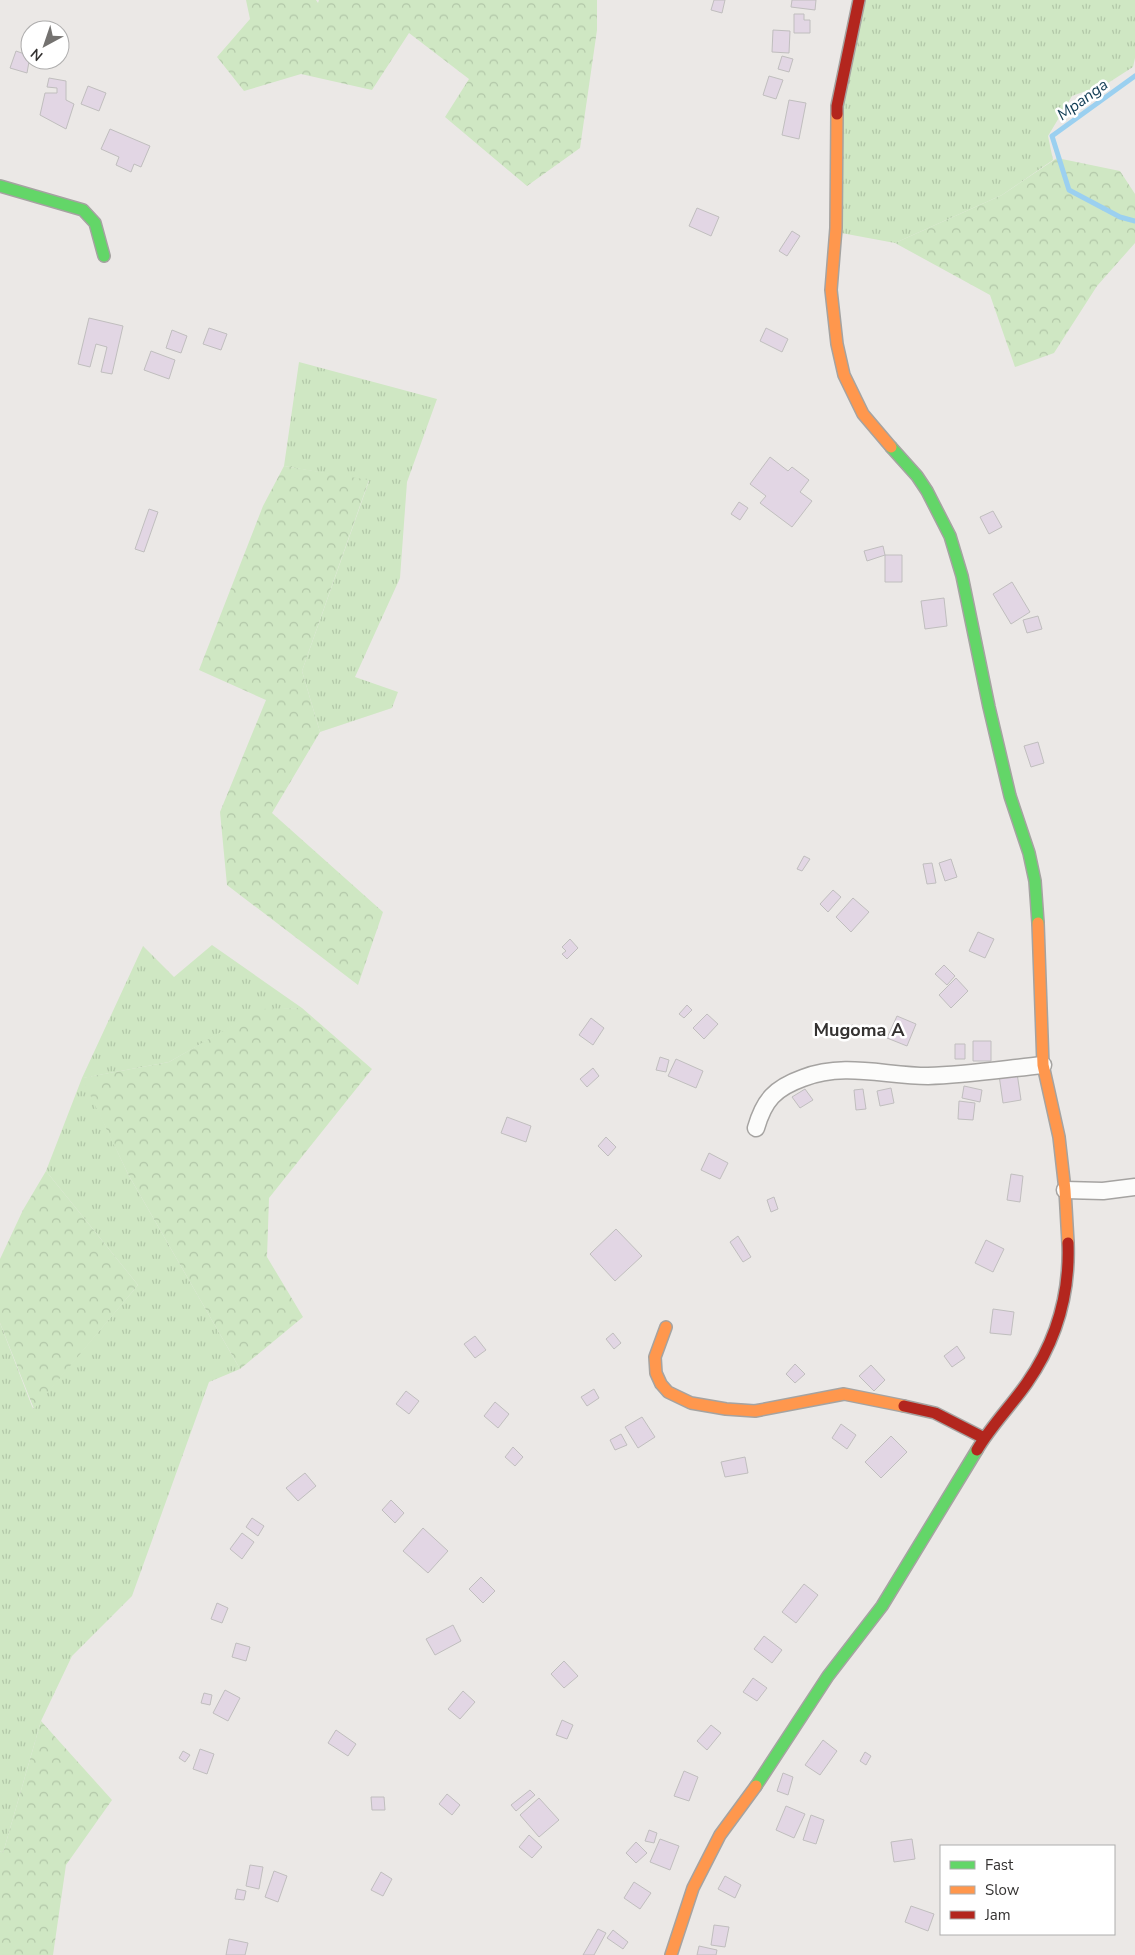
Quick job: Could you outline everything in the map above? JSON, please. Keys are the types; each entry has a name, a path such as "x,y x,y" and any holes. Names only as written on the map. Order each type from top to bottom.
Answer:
{"street":[{"path":"671,1955 693,1888 720,1835 766,1771 828,1676 882,1606 984,1438 1027,1383 1050,1346 1062,1309 1069,1269 1065,1190 1059,1137 1043,1065 1035,881 1029,853 1010,796 1001,760 962,576 950,536 927,491 917,476 863,414 844,376 837,344 831,290 836,228 837,106 860,0"},
{"path":"0,186 83,210 95,223 104,256"},
{"path":"756,1128 761,1112 777,1090 791,1082 815,1073 841,1069 906,1076 954,1075 1043,1065"},
{"path":"1065,1190 1103,1191 1135,1187"},
{"path":"666,1327 655,1357 656,1373 660,1384 668,1392 691,1403 726,1409 755,1411 844,1394 935,1413 984,1438"}],"green space":[{"path":"246,0 316,0 318,3 319,0 597,0 597,30 580,148 527,186 445,117 469,79 409,33 372,90 301,74 244,91 217,57 250,19"},
{"path":"862,0 1135,0 1135,58 1133,67 1108,83 1072,96 1048,136 1053,160 1002,195 895,243 836,232 837,116"},
{"path":"1057,158 1120,171 1135,194 1135,243 1097,286 1054,353 1015,367 990,295 895,243 1002,195"},
{"path":"299,362 437,399 407,482 400,578 355,677 398,692 392,708 320,732 302,671 369,481 284,466"},
{"path":"284,466 369,480 302,671 320,732 272,813 383,912 358,985 227,885 220,812 266,700 199,670 263,506"},
{"path":"212,945 302,1008 261,1010 169,1062 83,1078 128,1174 240,1369 209,1382 132,1596 72,1656 41,1721 3,1853 0,1851 0,1323 33,1409 138,1285 46,1171 82,1078 143,946 174,977"},
{"path":"302,1008 372,1069 269,1198 267,1257 303,1317 240,1369 128,1174 82,1078 169,1062 261,1009"},
{"path":"46,1171 138,1285 34,1409 0,1323 0,1259 23,1210"},
{"path":"41,1721 112,1800 66,1865 53,1955 0,1955 0,1851 3,1853"}],"building":[{"path":"714,0 725,0 722,13 711,10"},
{"path":"792,0 816,0 815,10 791,7"},
{"path":"794,14 804,14 804,20 810,20 810,33 794,33"},
{"path":"773,30 790,31 789,53 772,52"},
{"path":"16,51 20,52 20,70 28,70 27,73 10,68"},
{"path":"782,56 793,59 789,72 778,69"},
{"path":"769,76 783,80 776,99 763,95"},
{"path":"49,78 66,81 66,100 74,104 66,129 40,115 45,93 57,93 57,88 47,87"},
{"path":"88,86 106,93 99,111 81,104"},
{"path":"789,100 806,103 799,139 782,135"},
{"path":"110,129 150,146 141,167 134,164 131,172 116,165 119,157 101,149"},
{"path":"697,208 719,217 711,236 689,226"},
{"path":"792,231 800,236 787,256 779,251"},
{"path":"89,318 123,326 112,374 101,372 107,347 96,344 90,367 78,364"},
{"path":"209,328 227,334 221,350 203,344"},
{"path":"766,328 788,339 782,352 760,341"},
{"path":"172,330 187,336 181,353 166,348"},
{"path":"151,351 175,360 169,379 144,370"},
{"path":"770,457 788,471 792,467 809,480 800,492 812,501 792,527 760,503 766,496 750,484"},
{"path":"739,502 748,508 740,520 731,514"},
{"path":"149,509 158,512 144,552 135,549"},
{"path":"993,511 1002,527 989,534 980,517"},
{"path":"883,546 885,555 867,561 864,551"},
{"path":"885,555 902,555 902,582 885,582"},
{"path":"1012,582 1030,612 1011,624 993,594"},
{"path":"944,598 947,626 925,629 921,601"},
{"path":"1038,616 1042,629 1027,633 1023,620"},
{"path":"1038,742 1044,763 1031,767 1024,746"},
{"path":"804,856 810,859 802,871 797,869"},
{"path":"951,859 957,877 945,881 939,863"},
{"path":"932,863 936,883 927,884 923,864"},
{"path":"833,890 841,897 828,912 820,904"},
{"path":"853,898 869,912 851,932 836,917"},
{"path":"978,932 994,939 985,958 969,951"},
{"path":"570,939 578,948 567,959 562,954 566,951 562,947"},
{"path":"944,965 955,976 947,985 935,974"},
{"path":"956,978 968,991 951,1008 939,995"},
{"path":"687,1005 692,1010 684,1018 679,1014"},
{"path":"707,1014 718,1024 704,1039 693,1028"},
{"path":"897,1016 916,1024 907,1046 887,1038"},
{"path":"591,1018 604,1028 593,1045 579,1035"},
{"path":"853,1025 855,1033 845,1036 842,1028"},
{"path":"973,1041 991,1041 991,1061 973,1061"},
{"path":"955,1044 965,1044 965,1059 955,1059"},
{"path":"660,1057 669,1060 666,1072 656,1070"},
{"path":"676,1059 703,1071 696,1088 668,1076"},
{"path":"593,1068 599,1076 587,1087 580,1079"},
{"path":"1017,1073 1021,1100 1003,1103 999,1075"},
{"path":"964,1086 982,1090 980,1102 962,1098"},
{"path":"891,1088 894,1103 880,1106 877,1091"},
{"path":"805,1089 813,1100 800,1108 792,1097"},
{"path":"863,1089 866,1109 856,1110 854,1090"},
{"path":"959,1101 975,1103 973,1120 958,1119"},
{"path":"507,1117 531,1126 526,1142 501,1133"},
{"path":"606,1137 616,1147 608,1156 598,1146"},
{"path":"709,1153 728,1163 720,1179 701,1170"},
{"path":"1011,1174 1023,1176 1020,1202 1007,1200"},
{"path":"774,1197 778,1209 771,1212 767,1200"},
{"path":"616,1229 642,1256 615,1281 590,1254"},
{"path":"738,1236 751,1257 743,1262 730,1242"},
{"path":"986,1240 1004,1249 993,1272 975,1263"},
{"path":"993,1309 1014,1312 1011,1335 990,1333"},
{"path":"613,1333 621,1343 614,1349 606,1339"},
{"path":"475,1336 486,1350 475,1358 464,1344"},
{"path":"957,1346 965,1358 952,1367 944,1356"},
{"path":"795,1364 805,1374 795,1383 786,1374"},
{"path":"871,1365 885,1380 874,1391 859,1376"},
{"path":"594,1389 599,1398 587,1406 581,1397"},
{"path":"406,1391 419,1401 409,1414 396,1404"},
{"path":"495,1402 509,1414 498,1428 484,1416"},
{"path":"642,1417 655,1437 638,1448 625,1427"},
{"path":"841,1424 856,1435 847,1449 832,1438"},
{"path":"621,1434 627,1445 615,1450 610,1440"},
{"path":"891,1436 907,1452 881,1478 865,1462"},
{"path":"513,1447 523,1457 515,1466 505,1457"},
{"path":"745,1457 748,1473 725,1477 721,1462"},
{"path":"305,1473 316,1486 298,1501 286,1488"},
{"path":"391,1500 404,1513 395,1523 382,1510"},
{"path":"252,1518 264,1526 258,1536 246,1527"},
{"path":"423,1528 448,1551 428,1573 403,1551"},
{"path":"242,1533 254,1542 242,1559 230,1549"},
{"path":"481,1577 495,1591 483,1603 469,1589"},
{"path":"804,1584 818,1595 796,1623 782,1612"},
{"path":"217,1603 228,1608 222,1623 211,1619"},
{"path":"453,1625 461,1641 435,1655 426,1639"},
{"path":"764,1636 782,1650 772,1663 754,1649"},
{"path":"236,1643 250,1647 246,1661 232,1657"},
{"path":"564,1661 578,1676 564,1688 551,1674"},
{"path":"753,1678 767,1688 757,1701 743,1692"},
{"path":"225,1690 240,1698 228,1721 213,1713"},
{"path":"463,1691 475,1702 460,1719 448,1709"},
{"path":"204,1693 212,1695 210,1705 201,1703"},
{"path":"562,1720 573,1725 567,1739 556,1735"},
{"path":"711,1725 721,1733 707,1750 697,1741"},
{"path":"336,1730 356,1744 348,1756 328,1743"},
{"path":"823,1740 837,1751 820,1775 805,1765"},
{"path":"200,1749 214,1754 207,1774 193,1769"},
{"path":"183,1751 190,1755 185,1762 179,1758"},
{"path":"865,1752 871,1756 866,1765 860,1761"},
{"path":"684,1771 698,1777 689,1801 674,1796"},
{"path":"783,1773 793,1777 788,1795 777,1791"},
{"path":"530,1790 535,1795 516,1811 511,1805"},
{"path":"447,1794 460,1805 452,1815 439,1804"},
{"path":"371,1797 384,1797 385,1810 372,1810"},
{"path":"539,1798 559,1820 539,1837 520,1815"},
{"path":"786,1806 805,1814 794,1838 776,1830"},
{"path":"811,1815 824,1820 816,1844 803,1840"},
{"path":"649,1830 657,1833 654,1843 645,1841"},
{"path":"529,1835 542,1847 532,1858 519,1847"},
{"path":"660,1839 679,1846 670,1870 650,1862"},
{"path":"912,1839 915,1859 894,1862 891,1842"},
{"path":"636,1842 647,1853 636,1863 626,1853"},
{"path":"250,1865 263,1867 259,1889 246,1886"},
{"path":"274,1871 287,1876 278,1902 265,1897"},
{"path":"381,1872 392,1879 383,1896 371,1890"},
{"path":"725,1876 741,1885 735,1898 718,1889"},
{"path":"634,1882 651,1893 640,1909 624,1898"},
{"path":"237,1889 246,1891 244,1900 235,1899"},
{"path":"911,1906 934,1914 928,1931 905,1922"},
{"path":"714,1925 729,1927 725,1947 711,1945"},
{"path":"598,1929 606,1933 594,1955 583,1955"},
{"path":"613,1930 628,1942 623,1949 607,1938"},
{"path":"229,1939 248,1943 245,1955 226,1955"},
{"path":"699,1946 717,1950 716,1955 697,1955"}],"waterway":[{"name":"Mpanga","path":"1135,76 1052,136 1069,190 1120,217 1135,221"}],"traffic: fast":[{"path":"0,186 83,210 95,223 104,256"},
{"path":"891,447 917,476 927,491 950,536 962,576 989,707 1010,796 1029,853 1035,881 1038,923"},
{"path":"756,1786 828,1676 882,1606 977,1450"}],"traffic: slow":[{"path":"837,114 836,228 831,290 837,344 844,375 863,414 891,447"},
{"path":"1038,923 1043,1065 1059,1137 1068,1243"},
{"path":"666,1327 655,1357 656,1373 661,1384 668,1392 691,1403 726,1409 755,1411 844,1394 904,1406"},
{"path":"671,1955 693,1888 720,1835 756,1786"}],"traffic: jam":[{"path":"837,114 837,106 859,0"},
{"path":"977,1450 1027,1383 1054,1334 1060,1316 1067,1281 1068,1243"},
{"path":"904,1406 935,1413 984,1438"}],"district":[{"name":"Mugoma A","path":"859,1030"}]}
